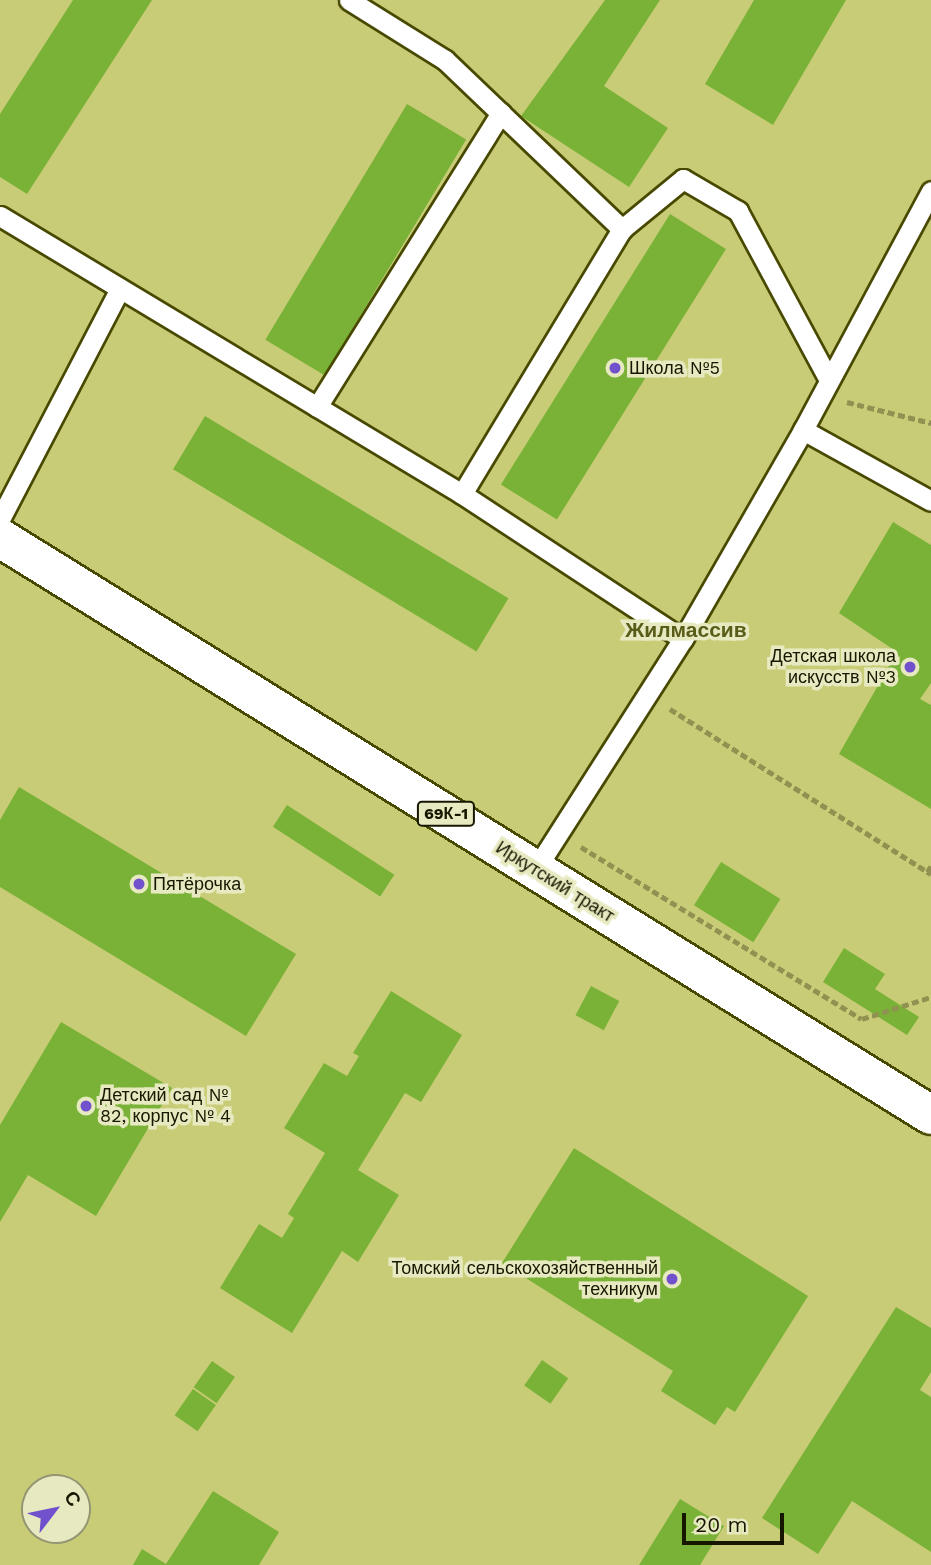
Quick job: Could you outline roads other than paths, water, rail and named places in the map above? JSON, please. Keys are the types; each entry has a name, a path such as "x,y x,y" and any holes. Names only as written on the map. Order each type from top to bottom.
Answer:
{"main road":[{"name":"Иркутский тракт","path":"0,538 931,1115"}],"lane":[{"path":"349,0 445,60 622,229"},
{"path":"317,407 501,113"},
{"path":"462,494 622,229 683,179 738,211 828,378"},
{"path":"535,870 683,639 803,430 828,378 931,191"},
{"path":"0,216 462,494 683,639"},
{"path":"0,519 120,288"},
{"path":"803,430 931,501"}],"place":[{"name":"Школа №5","path":"615,368"},
{"name":"Детская школа искусств №3","path":"910,667"},
{"name":"Пятёрочка","path":"139,884"},
{"name":"Детский сад № 82, корпус № 4","path":"86,1106"},
{"name":"Томский сельскохозяйственный техникум","path":"672,1279"}],"district":[{"name":"Жилмассив","path":"686,630"}]}
